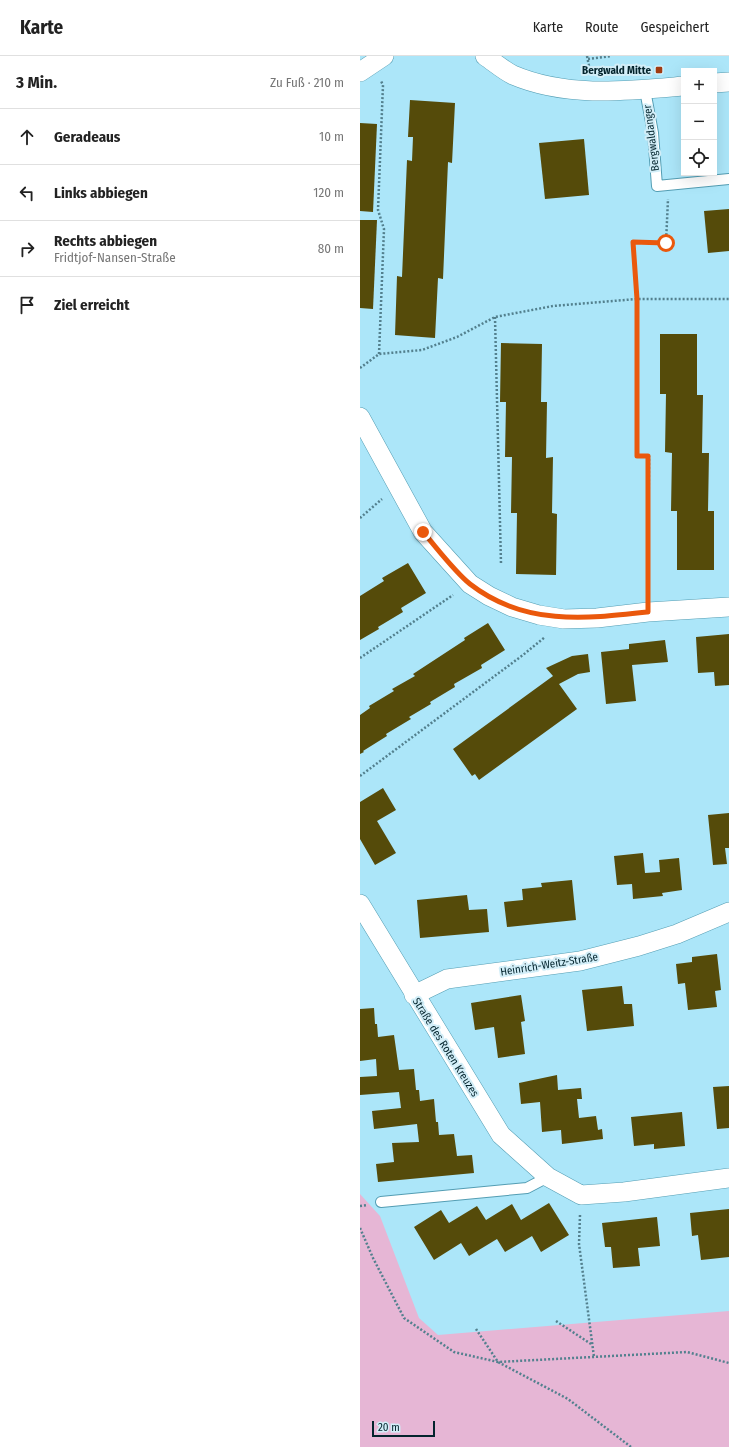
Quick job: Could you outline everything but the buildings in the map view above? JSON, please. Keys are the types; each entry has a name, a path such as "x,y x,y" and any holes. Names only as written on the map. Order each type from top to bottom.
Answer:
{"street":[{"path":"485,56 512,74 552,88 594,91 645,90 681,86"},
{"path":"717,83 729,82"},
{"path":"360,417 423,532 470,584 512,607 539,615 564,619 597,618 648,612 729,607"},
{"name":"Straße des Roten Kreuzes","path":"360,904 414,995 501,1135 548,1177 581,1195"},
{"name":"Heinrich-Weitz-Straße","path":"414,995 447,979 580,961 639,946 677,934 729,912"},
{"path":"581,1195 624,1192 729,1178"}],"lane":[{"name":"Bergwaldanger","path":"645,90 653,133 656,186 729,179"},
{"path":"381,1202 527,1188 548,1177"}],"path":[{"path":"588,59 611,56"},
{"path":"372,64 383,85 378,210 384,229 379,354"},
{"path":"648,612 648,456 637,456 637,299 633,242 666,243 669,185"},
{"path":"360,368 379,354 422,350 457,336 495,317 553,306 637,299 729,299"},
{"path":"495,317 501,564"},
{"path":"360,518 397,485"},
{"path":"360,658 470,584"},
{"path":"360,776 523,655 564,619"},
{"path":"581,1195 579,1244 591,1344 594,1357"},
{"path":"360,1228 373,1258 404,1318 454,1352 498,1362 568,1399 631,1447"},
{"path":"556,1321 591,1344"},
{"path":"476,1329 498,1362"},
{"path":"498,1362 687,1352 729,1363"}],"shaded area":[{"path":"360,1194 380,1216 419,1318 438,1335 729,1311 729,1447 360,1447"}],"place":[{"name":"Bergwald Mitte","path":"659,70"}],"route":[{"path":"423,532 470,584 512,607 539,615 564,619 597,618 648,612 648,456 637,456 637,299 633,242 666,243"}]}
